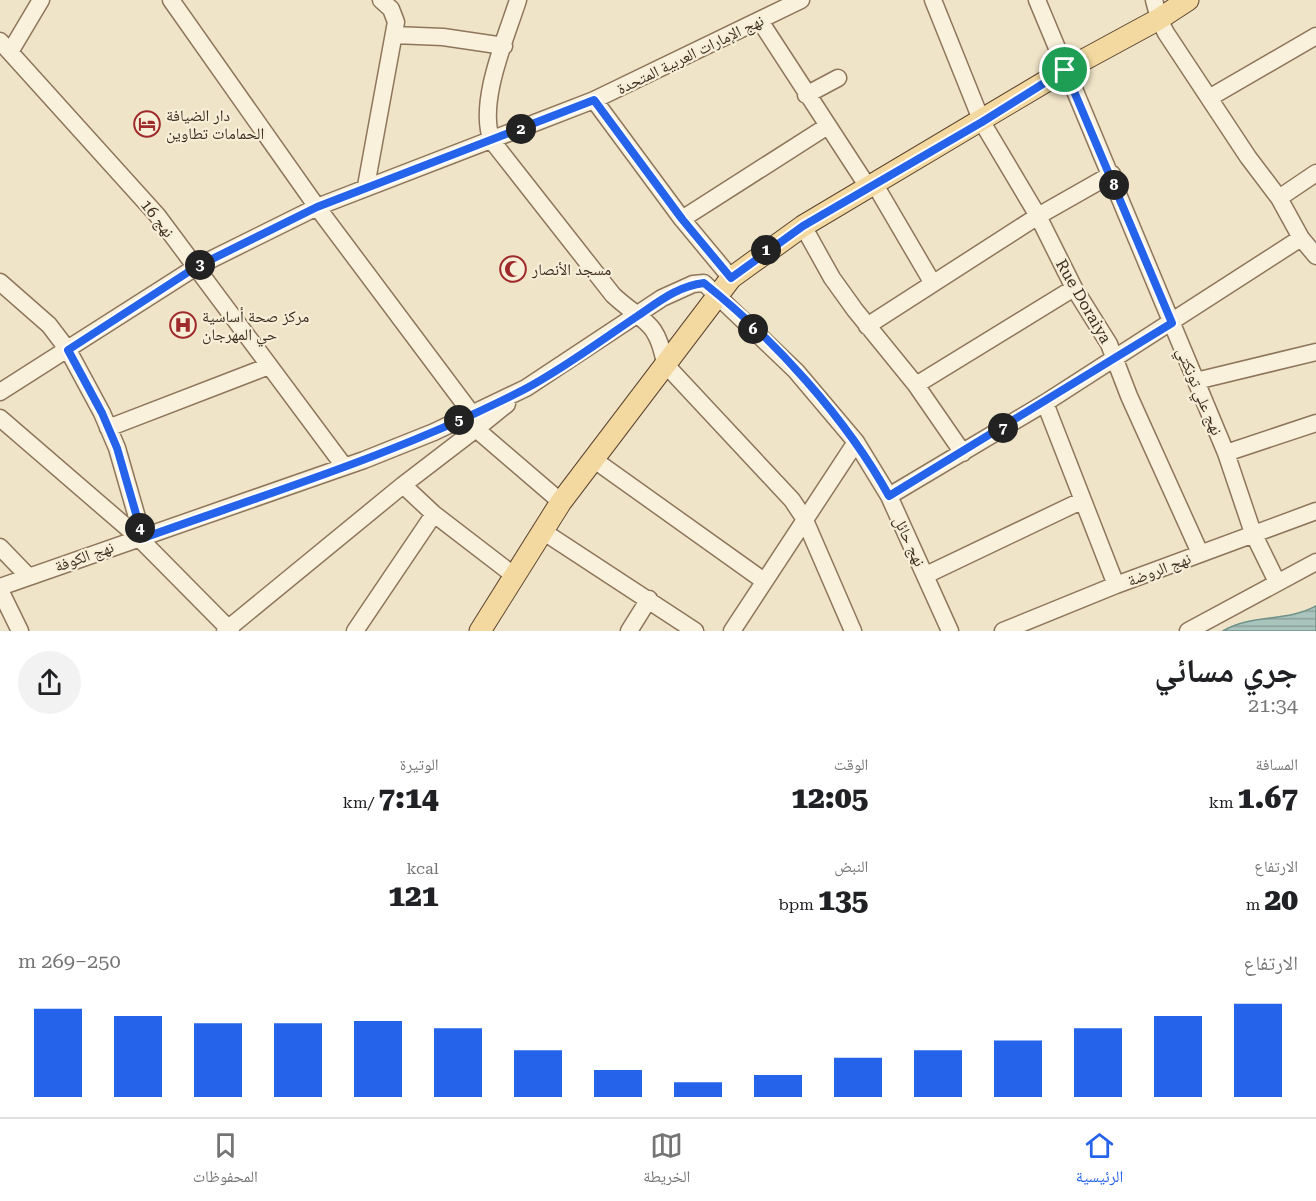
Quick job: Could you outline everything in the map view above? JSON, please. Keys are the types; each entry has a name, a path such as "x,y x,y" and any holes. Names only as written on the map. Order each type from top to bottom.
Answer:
{"main road":[{"path":"480,631 561,502 725,286 803,226 982,122 1156,10 1188,0"}],"street":[{"path":"5,47 41,0"},
{"path":"171,0 317,207 474,421 561,502"},
{"path":"366,186 396,22 391,9 381,0"},
{"path":"518,0 487,113 487,130 492,141 613,295 637,316 650,323 660,338 665,364 772,477 804,518 853,631"},
{"name":"نهج الإمارات العربية المتحدة","path":"0,392 196,267 317,207 366,186 492,141 594,100 801,0"},
{"name":"Rue Doraiya","path":"933,0 982,122 1038,216 1074,288 1116,359 1129,396 1200,553"},
{"name":"نهج علي تونكتي","path":"1037,0 1226,453 1253,533 1277,582"},
{"path":"1156,10 1209,98 1279,198 1301,238 1316,256"},
{"path":"760,21 826,127 871,185 932,282"},
{"path":"394,34 443,37 504,46"},
{"path":"1209,98 1316,36"},
{"name":"نهج 16","path":"5,47 157,215 344,466"},
{"path":"806,95 838,78"},
{"name":"نهج حائل","path":"594,100 682,219 725,286 856,442 889,496 950,631"},
{"path":"682,219 826,127"},
{"path":"1279,198 1316,172"},
{"path":"867,326 932,282 1111,174"},
{"path":"803,226 832,278 867,326 916,385 963,453"},
{"path":"889,496 1116,359 1301,238"},
{"path":"0,282 49,325 68,350 108,428 126,476 140,538"},
{"name":"نهج الكوفة","path":"0,588 28,576 344,466 434,432 474,421 662,298 693,284 725,286"},
{"path":"916,385 1074,288"},
{"path":"1196,381 1316,352"},
{"path":"108,428 269,366"},
{"path":"1045,403 1081,501 1116,585"},
{"path":"0,418 140,538 228,630 403,485 474,421"},
{"path":"1226,453 1316,423"},
{"path":"732,631 856,442"},
{"path":"593,459 764,581"},
{"path":"403,485 434,514 516,577"},
{"path":"926,574 1081,501"},
{"name":"نهج الروضة","path":"1003,631 1200,553 1316,512"},
{"path":"355,631 434,514"},
{"path":"544,532 695,631"},
{"path":"0,547 28,576"},
{"path":"1188,631 1316,562"},
{"path":"0,588 20,631"},
{"path":"629,631 649,599"}],"water":[{"path":"1316,606 1316,631 1223,631 1245,622 1293,614"}],"place":[{"name":"دار الضيافة الحمامات تطاوين","path":"147,124"},
{"name":"مسجد الأنصار","path":"513,269"},
{"name":"مركز صحة أساسية حي المهرجان","path":"183,325"}],"route":[{"path":"1065,70 1172,323 1045,403 889,496 856,442 796,371 704,283 693,284 662,298 526,388 434,432 364,460 143,538 117,448 102,413 68,350 196,267 317,207 366,186 492,141 594,100 682,219 731,278 768,249 803,226 982,122 1065,70"}]}
